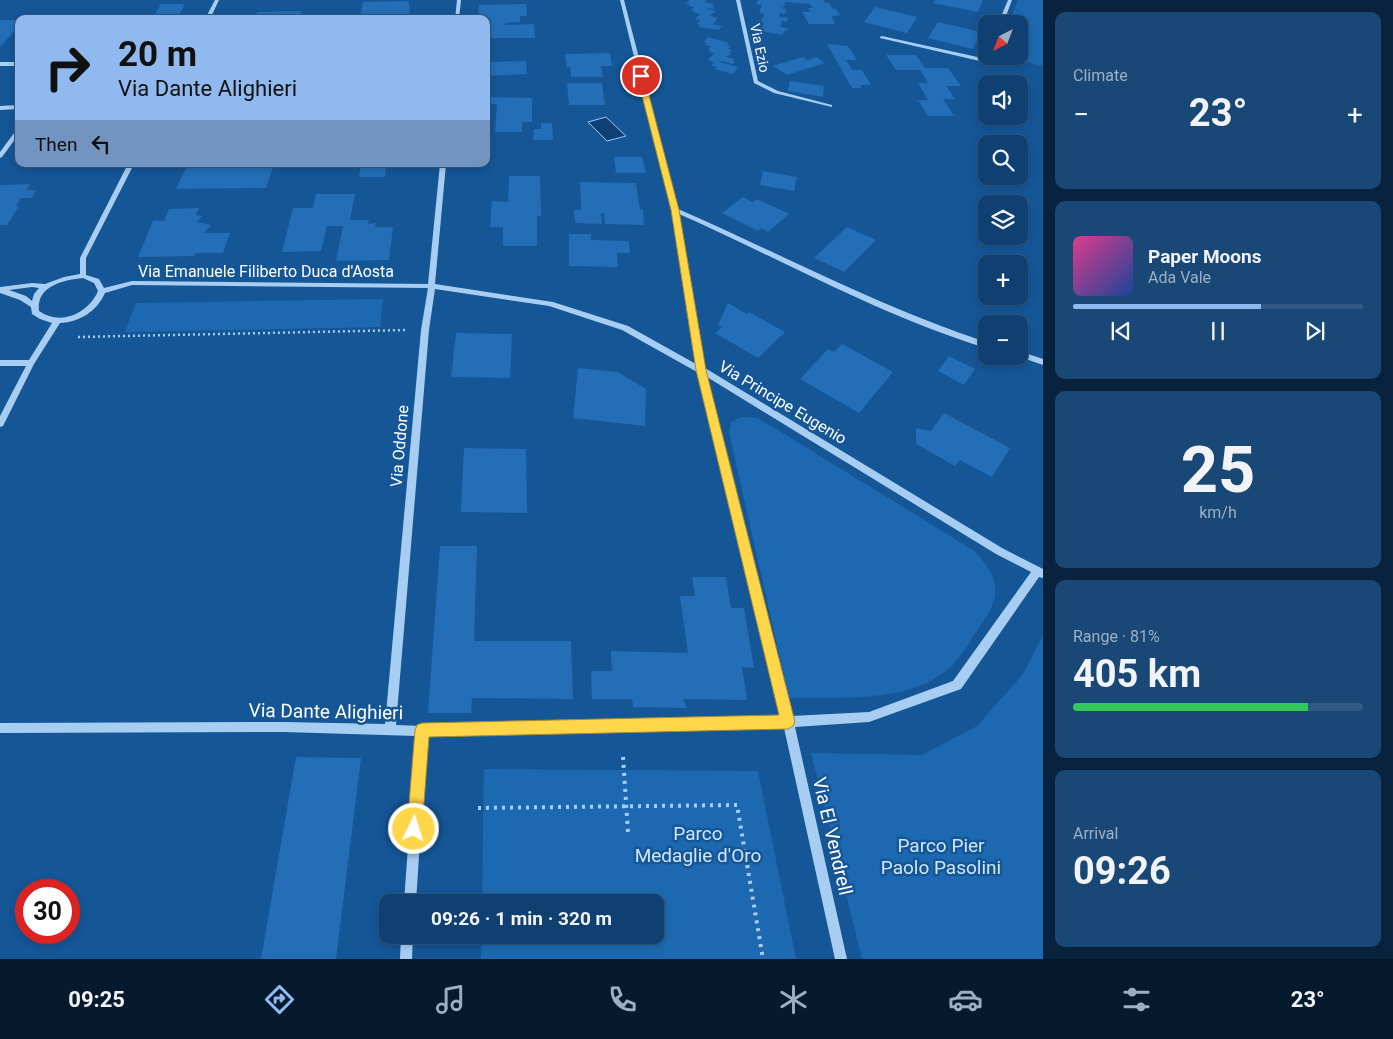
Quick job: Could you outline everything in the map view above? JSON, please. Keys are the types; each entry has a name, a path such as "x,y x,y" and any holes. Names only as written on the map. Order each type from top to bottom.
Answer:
{"street":[{"path":"208,15 217,0"},
{"path":"457,15 459,0"},
{"name":"Via El Vendrell","path":"622,0 675,210 701,370 788,722 841,959"},
{"name":"Via Ezio","path":"738,0 756,82 776,92 830,106"},
{"path":"1004,15 1010,0"},
{"path":"882,37 978,59"},
{"path":"0,64 15,64"},
{"path":"0,108 15,107"},
{"path":"0,156 15,135"},
{"path":"83,276 83,258 129,167"},
{"name":"Via Oddone","path":"390,731 425,330 443,167"},
{"path":"675,210 724,230 896,312 978,341"},
{"path":"83,276 97,281 102,291 101,298 88,311 57,321 40,317 35,312 36,299 47,287 64,279 83,276"},
{"name":"Via Emanuele Filiberto Duca d'Aosta","path":"102,291 132,283 431,286"},
{"path":"0,289 32,285 47,287"},
{"name":"Via Principe Eugenio","path":"431,286 550,304 625,328 701,370 999,551 1040,573"},
{"path":"0,289 23,298 34,306"},
{"path":"0,424 31,363 57,321"},
{"path":"1028,357 1043,362"},
{"path":"0,363 31,363"},
{"name":"Via Dante Alighieri","path":"0,728 284,726 390,731 788,722 869,717 957,685 1040,573"},
{"path":"411,894 422,730"},
{"path":"406,959 407,944"}],"path":[{"path":"46,337 425,330"},
{"path":"623,757 628,832"},
{"path":"478,808 737,806 763,959"}],"green space":[{"path":"1018,0 1043,0 1043,66 1028,62 1028,15 1012,15"},
{"path":"383,299 380,327 125,332 136,303"},
{"path":"741,417 757,418 768,424 973,550 981,558 995,583 994,600 990,610 967,646 948,669 932,680 913,688 893,693 850,698 789,698 729,432 731,422"},
{"name":"Parco Pier Paolo Pasolini","path":"1043,635 1043,959 862,959 811,753 922,755 977,726 1023,674"},
{"name":"Parco Medaglie d'Oro","path":"484,769 758,771 796,959 481,959 482,944 664,944 664,894 482,894"}],"shaded area":[{"path":"606,117 626,136 607,141 588,122"}],"building":[{"path":"689,0 707,0 705,2 714,4 712,6 714,7 713,9 707,9 716,11 709,16 718,18 713,24 722,26 719,30 699,27 700,25 697,24 700,20 695,19 700,14 693,12 691,10 694,7 686,4"},
{"path":"758,0 823,0 825,3 829,3 833,9 836,9 840,15 832,16 835,24 809,24 802,12 810,12 808,8 813,8 810,4 785,2 784,7 781,8 786,9 785,14 780,13 779,17 788,18 787,22 782,21 780,27 788,28 787,31 784,31 783,35 761,31 764,23 761,22 764,14 759,12 762,5 756,4"},
{"path":"935,0 983,0 978,12 933,3"},
{"path":"409,1 410,15 361,15 363,2"},
{"path":"161,4 185,4 179,15 154,15"},
{"path":"526,4 527,16 520,16 520,22 505,23 505,25 534,24 535,38 490,38 490,15 478,15 479,5"},
{"path":"875,7 917,17 907,33 864,22"},
{"path":"301,11 300,15 256,15 257,12"},
{"path":"0,20 15,20 15,30 0,47"},
{"path":"938,22 978,31 978,38 973,49 928,38"},
{"path":"708,37 729,43 727,45 731,46 728,49 732,50 729,53 732,54 726,57 734,59 733,61 735,62 733,64 720,62 738,67 733,74 711,66 714,62 708,60 714,53 709,52 711,50 708,50 711,46 705,45 707,43 704,42"},
{"path":"827,44 848,46 857,60 846,60 852,70 862,70 871,85 860,85 862,88 852,88"},
{"path":"610,53 612,66 601,66 603,77 571,77 570,67 567,67 565,54"},
{"path":"886,55 916,55 925,68 948,68 961,86 946,86 955,99 943,99 954,116 928,116 918,100 928,100 918,83 928,83 920,70 896,70"},
{"path":"803,57 808,60 816,57 825,63 787,75 773,66"},
{"path":"526,61 527,74 490,76 490,62"},
{"path":"790,81 824,86 823,97 788,91"},
{"path":"567,83 602,83 605,105 569,105"},
{"path":"490,97 532,98 532,122 522,122 522,132 495,132 497,104 490,104"},
{"path":"541,123 552,123 553,140 533,140 534,129 541,129"},
{"path":"614,157 642,157 646,173 616,173"},
{"path":"187,167 273,167 266,188 176,189"},
{"path":"360,167 386,167 385,177 359,177"},
{"path":"763,171 797,177 794,191 760,185"},
{"path":"509,176 540,176 541,216 537,216 537,246 503,246 503,227 490,227 492,201 508,202"},
{"path":"580,182 636,183 640,210 643,210 644,225 605,224 604,213 601,213 602,224 575,223 574,210 581,210"},
{"path":"30,184 26,190 36,190 32,198 21,198 16,206 19,206 7,225 0,225 0,185"},
{"path":"316,194 355,194 350,220 369,220 368,224 376,223 375,227 393,227 389,260 336,261 343,226 327,226 321,251 282,252 293,208 313,208"},
{"path":"743,197 753,202 757,199 789,214 768,232 761,228 758,231 722,213"},
{"path":"199,208 196,215 202,216 197,222 211,225 204,233 230,233 223,253 195,253 194,256 138,257 153,221 164,221 169,209"},
{"path":"847,227 876,240 844,272 814,258"},
{"path":"569,234 591,234 591,240 629,241 630,253 617,253 618,267 569,266"},
{"path":"728,303 747,314 749,312 785,332 758,358 715,333 722,327 718,325"},
{"path":"456,333 512,334 510,378 451,377"},
{"path":"842,344 893,372 859,413 800,379 828,349 834,352"},
{"path":"949,356 975,369 964,385 938,371"},
{"path":"578,368 618,372 646,389 645,426 573,418"},
{"path":"944,413 1010,448 992,477 960,460 955,466 916,444 916,428 931,431"},
{"path":"464,448 526,449 527,513 461,512"},
{"path":"440,546 477,546 474,641 571,641 573,699 472,698 471,713 428,713"},
{"path":"692,577 726,577 731,608 744,608 754,668 742,667 747,700 683,699 687,708 633,707 632,699 592,699 591,671 612,671 611,651 688,653 680,596 695,596"},
{"path":"296,757 361,758 336,959 261,959"}],"route":[{"path":"414,829 422,730 788,722 701,370 675,210 641,76"}]}
